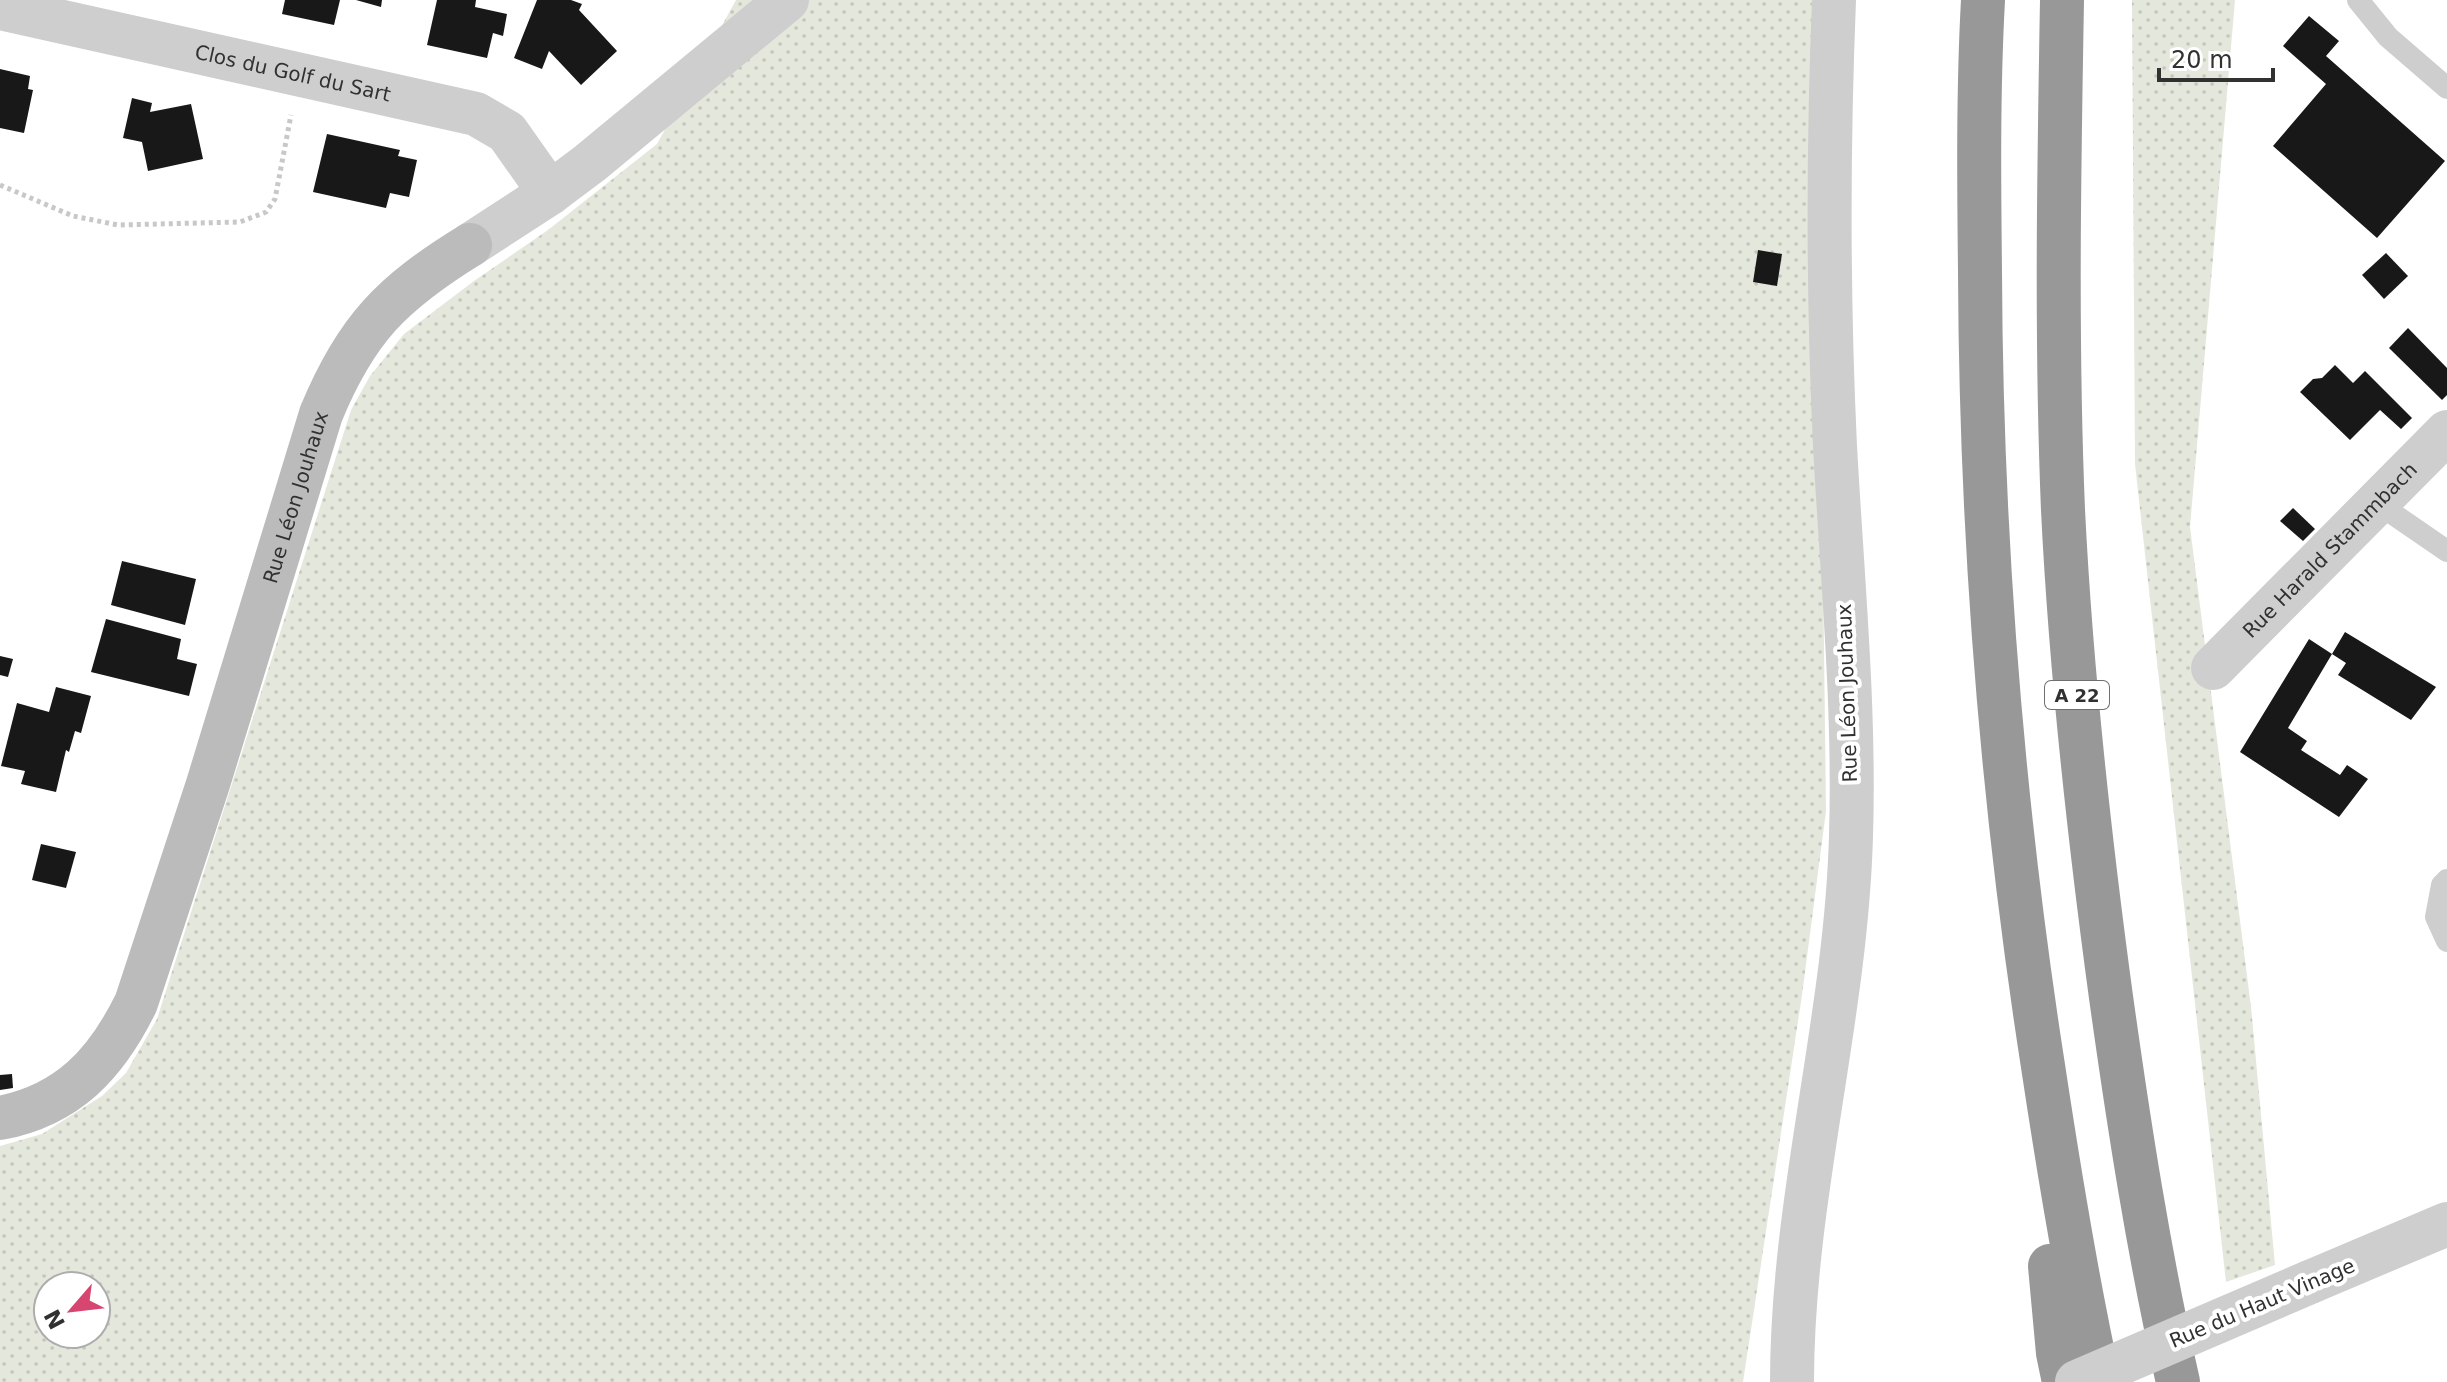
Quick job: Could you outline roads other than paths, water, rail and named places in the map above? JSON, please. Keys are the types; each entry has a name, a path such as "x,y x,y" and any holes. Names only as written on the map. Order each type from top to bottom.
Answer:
{"highway":[{"path":"1983,0 1980,328 1989,589 2014,863 2072,1255 2099,1382"},
{"name":"A 22","path":"2062,0 2057,315 2063,512 2078,711 2116,1033 2149,1243 2178,1382"},
{"path":"2043,1068 2052,1303 2064,1382"}],"street":[{"name":"Rue Léon Jouhaux","path":"0,1118 28,1113 71,1089 110,1049 136,1003 321,414 350,352 393,300 436,266 550,193 590,163 787,0"},
{"name":"Rue Léon Jouhaux","path":"1792,1382 1793,1315 1801,1227 1843,956 1851,834 1851,752 1832,321 1834,0"},
{"name":"Clos du Golf du Sart","path":"0,8 476,114 507,132 550,193"},
{"name":"Rue Harald Stammbach","path":"2213,668 2447,432"},
{"name":"Rue du Haut Vinage","path":"2077,1382 2447,1224"}],"lane":[{"path":"2358,0 2388,37 2447,88"},
{"path":"2377,503 2447,551"},
{"path":"2447,880 2442,885 2436,917 2447,941"}]}
